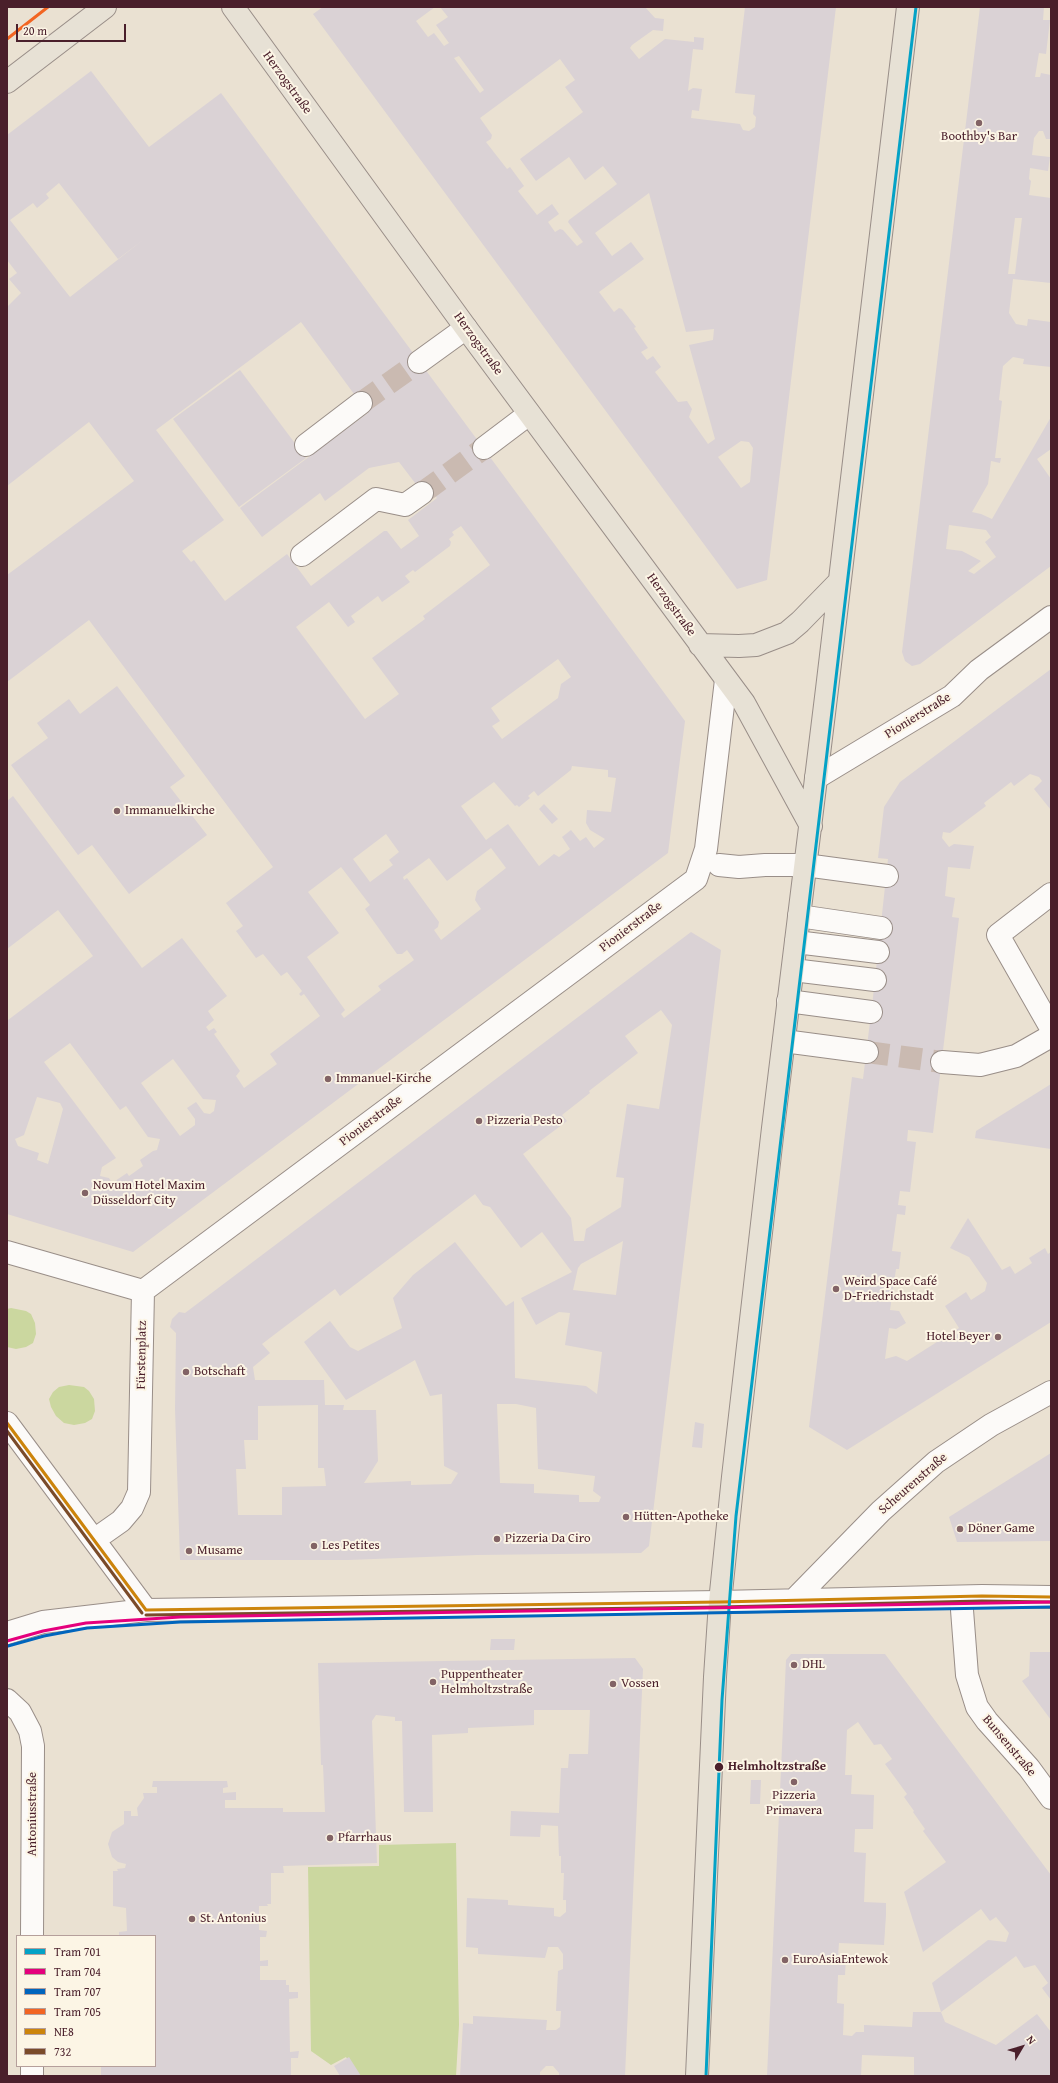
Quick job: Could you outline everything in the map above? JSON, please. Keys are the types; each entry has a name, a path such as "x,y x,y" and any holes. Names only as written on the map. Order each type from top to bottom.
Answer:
{"main road":[{"path":"7,82 105,7"},
{"name":"Herzogstraße","path":"233,7 529,414 744,703 811,826"},
{"path":"697,2076 704,1891 720,1602 742,1395 788,1001 811,826 838,583 908,7"},
{"path":"700,645 739,646 756,644 786,633 800,622 838,583"}],"street":[{"path":"419,362 466,328"},
{"path":"306,445 361,403"},
{"path":"484,448 529,414"},
{"path":"302,555 376,499 405,505 422,493"},
{"name":"Pionierstraße","path":"816,778 952,696 980,670 1051,617"},
{"name":"Pionierstraße","path":"143,1291 696,879 706,849 726,680"},
{"path":"719,865 739,867 765,865 805,865 887,876"},
{"path":"1051,894 998,935 1051,1028"},
{"path":"799,916 881,928"},
{"path":"796,942 878,952"},
{"path":"792,970 875,980"},
{"path":"788,1001 871,1012"},
{"path":"942,1062 980,1065 1016,1056 1051,1036"},
{"path":"784,1041 867,1052"},
{"path":"7,1252 143,1291"},
{"name":"Fürstenplatz","path":"94,1540 121,1521 132,1508 140,1492 143,1291"},
{"name":"Scheurenstraße","path":"794,1600 881,1511 936,1462 991,1425 1051,1392"},
{"path":"7,1423 146,1610"},
{"path":"7,1633 43,1622 146,1610 961,1597 1051,1597"},
{"name":"Bunsenstraße","path":"961,1597 967,1675 977,1706 987,1721 1029,1768 1051,1798"},
{"name":"Antoniusstraße","path":"7,1700 20,1712 30,1731 33,1746 32,1935"}],"green space":[{"path":"11,1308 26,1311 31,1314 35,1323 36,1334 33,1343 26,1347 16,1349 7,1347 7,1309"},
{"path":"69,1385 84,1387 89,1391 94,1399 95,1411 92,1419 85,1423 74,1425 64,1423 56,1416 51,1407 49,1399 53,1392 59,1387"},
{"path":"456,1843 459,2025 456,2076 357,2076 346,2057 331,2065 311,2051 308,1867 379,1866 379,1845"}],"building":[{"path":"323,7 435,7 416,21 428,37 434,33 444,46 449,43 436,25 448,17 440,7 645,7 655,18 664,19 663,31 653,30 632,45 630,48 639,59 665,39 694,42 694,37 704,38 703,50 693,49 688,91 693,88 702,89 699,111 692,110 691,118 740,124 743,130 749,131 755,127 756,117 753,114 755,95 735,93 745,7 836,7 767,580 737,589 313,14","holes":["459,56 484,90 480,93 454,58","560,59 575,80 565,87 583,112 520,159 536,181 569,157 585,180 603,166 617,184 569,220 568,222 583,242 577,246 563,230 560,229 555,232 548,222 559,214 552,204 537,215 518,191 524,186 510,167 507,169 486,142 491,139 492,135 480,118","649,193 686,332 714,329 713,340 689,345 715,439 708,444 689,417 692,409 687,401 678,402 655,372 661,367 653,356 647,360 641,352 648,348 634,328 636,327 622,309 619,308 614,312 599,292 644,259 631,242 612,256 595,233","741,441 749,442 753,448 750,482 741,488 718,457"]},
{"path":"980,7 1044,7 1043,20 1050,20 1046,54 1039,53 1035,77 1040,77 1041,73 1051,75 1051,139 1046,139 1043,131 1039,131 1034,138 1032,155 1050,157 1048,171 1030,168 1029,179 1031,181 1029,195 1051,198 1051,283 1013,279 1009,313 1016,324 1027,326 1028,319 1051,322 1051,367 1023,364 1024,359 1013,357 1003,366 999,400 1002,401 995,458 1001,458 1000,463 991,461 988,484 972,512 992,519 1051,417 1051,449 1037,459 1051,479 1051,566 920,664 912,666 905,661 902,652","holes":["1015,218 1022,218 1015,274 1008,274","949,525 986,530 991,537 985,542 996,557 974,574 968,571 981,561 962,551 946,549"]},
{"path":"91,71 149,147 221,93 685,721 668,853 133,1252 7,1214 7,1018 8,1020 93,956 58,910 7,949 7,801 13,796 142,968 182,938 227,996 208,1011 214,1020 206,1027 209,1031 214,1028 217,1032 214,1034 240,1071 236,1076 244,1088 277,1064 270,1054 320,1016 304,994 301,996 299,994 302,991 287,972 281,976 263,954 256,958 236,931 243,926 226,903 273,867 89,620 7,682 7,575 134,481 89,422 7,486 7,307 21,293 9,279 17,273 7,260 7,135","holes":["59,183 118,259 143,240 70,297 10,220 33,203 37,208 49,198 46,194","301,322 368,413 240,508 262,537 320,493 325,501 369,468 399,462 425,496 431,491 437,498 408,520 419,536 401,549 387,531 384,531 311,586 287,554 225,601 194,560 191,562 182,551 224,520 156,430","461,526 490,565 423,616 425,619 372,658 399,694 365,719 296,627 329,602 348,627 355,622 351,616 378,596 382,602 410,582 405,576 413,570 415,572 450,546 451,542 449,539 454,535 452,532","558,659 571,677 561,684 558,698 502,739 492,726 500,721 491,708","572,766 608,770 608,777 616,778 611,812 587,810 586,823 590,830 605,839 594,848 586,837 580,841 571,830 562,837 570,849 559,857 554,854 539,866 508,824 486,840 461,806 494,782 515,806 517,805 519,807 530,798 528,796 534,791 538,796 571,770","386,834 399,852 389,860 393,865 370,882 353,859","491,848 506,868 477,891 475,900 481,909 441,940 434,930 438,927 439,922 407,878 404,880 403,877 429,858 447,881","341,867 370,905 365,909 397,954 402,954 407,950 414,960 378,986 381,990 344,1018 341,1014 345,1010 307,957 339,933 308,892","70,1043 120,1110 126,1106 148,1137 160,1139 157,1150 140,1160 143,1166 129,1176 127,1173 112,1183 109,1178 100,1176 102,1167 116,1158 44,1062","173,1059 203,1099 216,1100 214,1111 210,1114 204,1113 196,1102 187,1108 195,1119 195,1125 180,1136 141,1083","37,1097 60,1103 63,1109 48,1164 37,1160 39,1153 18,1146 15,1139 24,1135"]},
{"path":"240,370 306,458 239,507 173,419"},
{"path":"1051,669 1051,810 1034,789 1042,781 1039,777 1030,774 1014,786 1011,782 984,803 986,806 950,833 943,832 942,838 949,847 954,844 974,846 970,869 948,867 945,896 955,898 952,917 959,918 933,1133 908,1130 907,1141 916,1142 910,1192 900,1191 898,1205 906,1206 905,1215 897,1214 892,1251 901,1252 899,1269 896,1269 890,1310 899,1311 906,1323 896,1329 889,1328 885,1359 896,1356 907,1361 959,1328 945,1306 966,1292 971,1300 985,1291 987,1283 969,1257 950,1248 968,1218 1002,1270 1010,1266 1015,1274 1032,1263 1029,1258 1045,1248 1048,1254 1051,1252 1051,1322 847,1450 809,1427 852,1077 863,1079 873,997 888,859 878,858 884,807 900,782"},
{"name":"Immanuelkirche","path":"117,686 185,776 170,787 207,835 129,894 92,845 78,855 11,765 48,738 37,723 69,699 80,714"},
{"path":"544,804 558,819 552,824 539,809"},
{"path":"691,932 721,950 649,1546 641,1553 477,1555 348,1560 180,1560 175,1409 176,1333 170,1327 172,1319 179,1312 185,1313","holes":["661,1010 672,1025 659,1109 627,1104 616,1177 624,1178 621,1207 586,1229 584,1241 574,1241 571,1218 523,1154 567,1121 562,1115 590,1093 589,1091 638,1053 625,1036","475,1194 483,1205 490,1207 521,1248 542,1232 572,1272 521,1298 536,1325 559,1312 570,1313 565,1345 602,1352 597,1394 586,1386 515,1378 514,1301 506,1306 455,1242 413,1275 393,1298 402,1328 358,1351 350,1347 330,1321 304,1342 346,1400 415,1360 430,1396 442,1394 444,1466 458,1473 451,1484 411,1485 411,1481 364,1483 378,1461 376,1410 343,1410 344,1405 325,1405 324,1380 255,1380 253,1367 270,1353 262,1344 335,1289 340,1296","623,1241 616,1295 573,1290 578,1268 581,1264","497,1404 516,1404 536,1408 538,1469 595,1476 593,1491 601,1497 599,1502 579,1502 579,1495 534,1493 534,1484 500,1483","318,1405 318,1468 324,1468 326,1486 282,1487 282,1515 238,1515 236,1469 246,1469 244,1440 258,1440 258,1406"]},
{"path":"1051,1084 1051,1149 975,1138 976,1131"},
{"path":"695,1422 704,1424 702,1448 692,1447"},
{"path":"1051,1453 1051,1541 957,1542 949,1517"},
{"path":"491,1639 515,1639 514,1650 490,1650"},
{"path":"1030,1652 1051,1652 1051,1720 1022,1681 1029,1676"},
{"path":"791,1654 885,1654 1051,1875 1051,2000 1042,1988 1048,1983 1035,1965 1024,1968 1016,1956 941,2012 945,2022 996,2045 1037,2014 1051,2032 1051,2076 914,2076 914,2057 862,2055 861,2076 767,2076 786,1660","holes":["858,1722 874,1745 881,1744 892,1759 885,1764 907,1794 904,1797 925,1829 923,1831 946,1862 904,1892 923,1952 981,1909 990,1921 996,1917 1009,1933 1006,1942 988,1940 932,1983 941,2012 913,2012 912,2027 864,2025 864,2032 856,2032 852,2036 843,2035 844,2004 837,2003 838,1975 845,1975 846,1958 838,1957 839,1943 884,1945 886,1915 886,1903 864,1902 866,1853 854,1852 855,1829 873,1829 874,1795 851,1794 852,1775 845,1775 847,1730"]},
{"path":"635,1658 643,1669 625,2076 559,2076 559,2073 553,2066 546,2066 540,2072 540,2076 460,2076 463,2023 473,2024 473,2016 547,2020 546,2030 556,2030 560,2027 561,2011 556,2011 558,1971 563,1969 563,1954 558,1947 548,1947 545,1958 478,1954 478,1948 466,1947 467,1898 508,1900 508,1905 554,1908 554,1916 560,1917 566,1912 566,1900 563,1900 564,1873 561,1873 558,1826 541,1825 540,1837 510,1836 511,1811 559,1813 561,1768 568,1768 569,1754 588,1754 590,1710 534,1710 534,1725 468,1728 468,1733 432,1735 433,1812 404,1812 402,1721 395,1721 395,1717 376,1715 372,1721 377,1863 283,1866 284,1873 271,1873 271,1904 267,1904 268,1906 259,1906 259,1930 267,1931 266,1937 260,1937 260,1961 268,1960 268,1966 260,1966 260,1980 286,1980 286,1985 289,1985 289,1992 298,1992 298,1998 289,1999 290,2052 299,2051 298,2058 291,2058 291,2076 101,2076 101,2067 156,2067 156,1935 119,1935 119,1932 127,1931 126,1908 113,1906 113,1871 118,1871 117,1869 125,1868 126,1864 118,1862 112,1857 108,1844 112,1832 124,1824 124,1811 131,1811 131,1816 138,1816 137,1808 144,1798 143,1793 157,1793 157,1787 152,1787 153,1781 227,1781 228,1787 223,1788 223,1793 236,1792 236,1800 225,1800 225,1808 283,1808 283,1812 325,1812 323,1765 321,1765 318,1663"},
{"path":"751,1780 761,1780 760,1804 750,1804"},
{"path":"349,2057 361,2076 340,2076 334,2066"}],"tunnel":[{"path":"361,403 419,362"},
{"path":"422,493 484,448"},
{"path":"867,1052 942,1062"}],"tram line":[{"name":"705","path":"7,39 48,7"},
{"name":"701","path":"706,2076 722,1700 736,1516 916,7"},
{"name":"704","path":"7,1641 43,1631 86,1623 180,1617 1051,1602"},
{"name":"707","path":"8,1646 44,1636 87,1628 180,1622 1051,1607"}],"transit line":[{"name":"NE8","path":"7,1423 146,1610"},
{"name":"732","path":"7,1431 142,1613"},
{"name":"NE8","path":"146,1610 720,1602 982,1596 1051,1597"},
{"name":"732","path":"146,1615 720,1607 982,1601 1051,1602"}],"place":[{"name":"Boothby's Bar","path":"979,123"},
{"name":"Immanuelkirche","path":"117,811"},
{"name":"Immanuel-Kirche","path":"328,1079"},
{"name":"Pizzeria Pesto","path":"479,1121"},
{"name":"Novum Hotel Maxim Düsseldorf City","path":"85,1193"},
{"name":"Weird Space Café D-Friedrichstadt","path":"836,1289"},
{"name":"Hotel Beyer","path":"998,1337"},
{"name":"Botschaft","path":"186,1372"},
{"name":"Hütten-Apotheke","path":"626,1517"},
{"name":"Döner Game","path":"960,1529"},
{"name":"Pizzeria Da Ciro","path":"497,1539"},
{"name":"Les Petites","path":"314,1546"},
{"name":"Musame","path":"189,1551"},
{"name":"DHL","path":"794,1665"},
{"name":"Puppentheater Helmholtzstraße","path":"433,1682"},
{"name":"Vossen","path":"613,1684"},
{"name":"Helmholtzstraße","path":"719,1767"},
{"name":"Pizzeria Primavera","path":"794,1782"},
{"name":"Pfarrhaus","path":"330,1838"},
{"name":"St. Antonius","path":"192,1919"},
{"name":"EuroAsiaEntewok","path":"785,1960"}]}
